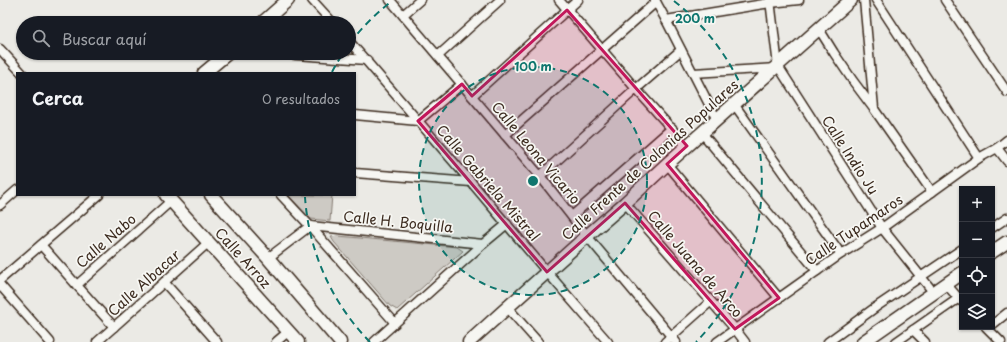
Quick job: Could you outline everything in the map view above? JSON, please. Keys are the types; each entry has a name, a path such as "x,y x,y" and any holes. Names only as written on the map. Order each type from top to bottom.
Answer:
{"street":[{"path":"270,16 288,0"},
{"path":"312,0 327,16"},
{"name":"Calle Leona Vicario","path":"390,0 540,176 671,340"},
{"path":"403,15 420,0"},
{"path":"438,56 500,0"},
{"path":"560,0 567,10 687,146"},
{"path":"472,96 578,0"},
{"path":"666,20 770,1 799,0"},
{"name":"Calle Frente de Colonias Populares","path":"469,342 851,0"},
{"path":"864,0 874,109"},
{"path":"876,0 979,158"},
{"path":"945,0 1007,92"},
{"path":"505,135 656,1 717,120"},
{"path":"693,73 777,67 770,1"},
{"path":"819,29 852,81 874,109 932,192"},
{"name":"Calle Gabriela Mistral","path":"356,48 608,342"},
{"path":"0,49 21,72"},
{"path":"540,176 681,50"},
{"path":"356,59 367,60"},
{"path":"205,72 220,60"},
{"name":"Calle Indio Ju","path":"777,67 882,228 934,293"},
{"path":"356,115 418,121 462,84"},
{"path":"734,104 841,254"},
{"path":"572,216 672,128"},
{"path":"702,133 817,271"},
{"name":"Calle Tupamaros","path":"716,342 1007,140"},
{"path":"997,148 1007,161"},
{"path":"667,164 779,298"},
{"path":"356,173 471,182"},
{"path":"0,205 16,191"},
{"path":"0,280 98,196"},
{"name":"Calle Arroz","path":"212,196 268,258 340,342"},
{"path":"282,196 395,323"},
{"name":"Calle Arroz","path":"168,198 298,342"},
{"name":"Calle Nabo","path":"77,285 168,198"},
{"name":"Calle Juana de Arco","path":"625,203 745,342"},
{"path":"995,226 1007,218"},
{"path":"374,342 507,224"},
{"path":"268,258 310,226"},
{"name":"Calle H. Boquilla","path":"310,226 483,244"},
{"name":"Calle Albacar","path":"97,342 209,242"},
{"path":"995,250 1007,242"},
{"path":"41,244 114,327"},
{"path":"828,342 876,307 959,251"},
{"path":"863,342 959,275"},
{"path":"164,282 217,342"},
{"path":"946,284 959,299"},
{"path":"0,285 50,342"},
{"path":"896,342 959,301"},
{"path":"671,340 710,302"},
{"path":"507,307 538,342"},
{"path":"995,322 1007,313"},
{"path":"913,330 925,342"},
{"path":"991,330 1001,342"},
{"path":"276,342 289,331"}],"highlighted area":[{"path":"567,10 687,146 667,164 779,298 735,329 625,203 547,272 418,121 462,84 472,96"}],"shaded area":[{"path":"289,196 332,196 330,221 311,219"},
{"path":"338,236 457,247 463,251 397,310 390,306 331,237"}]}
